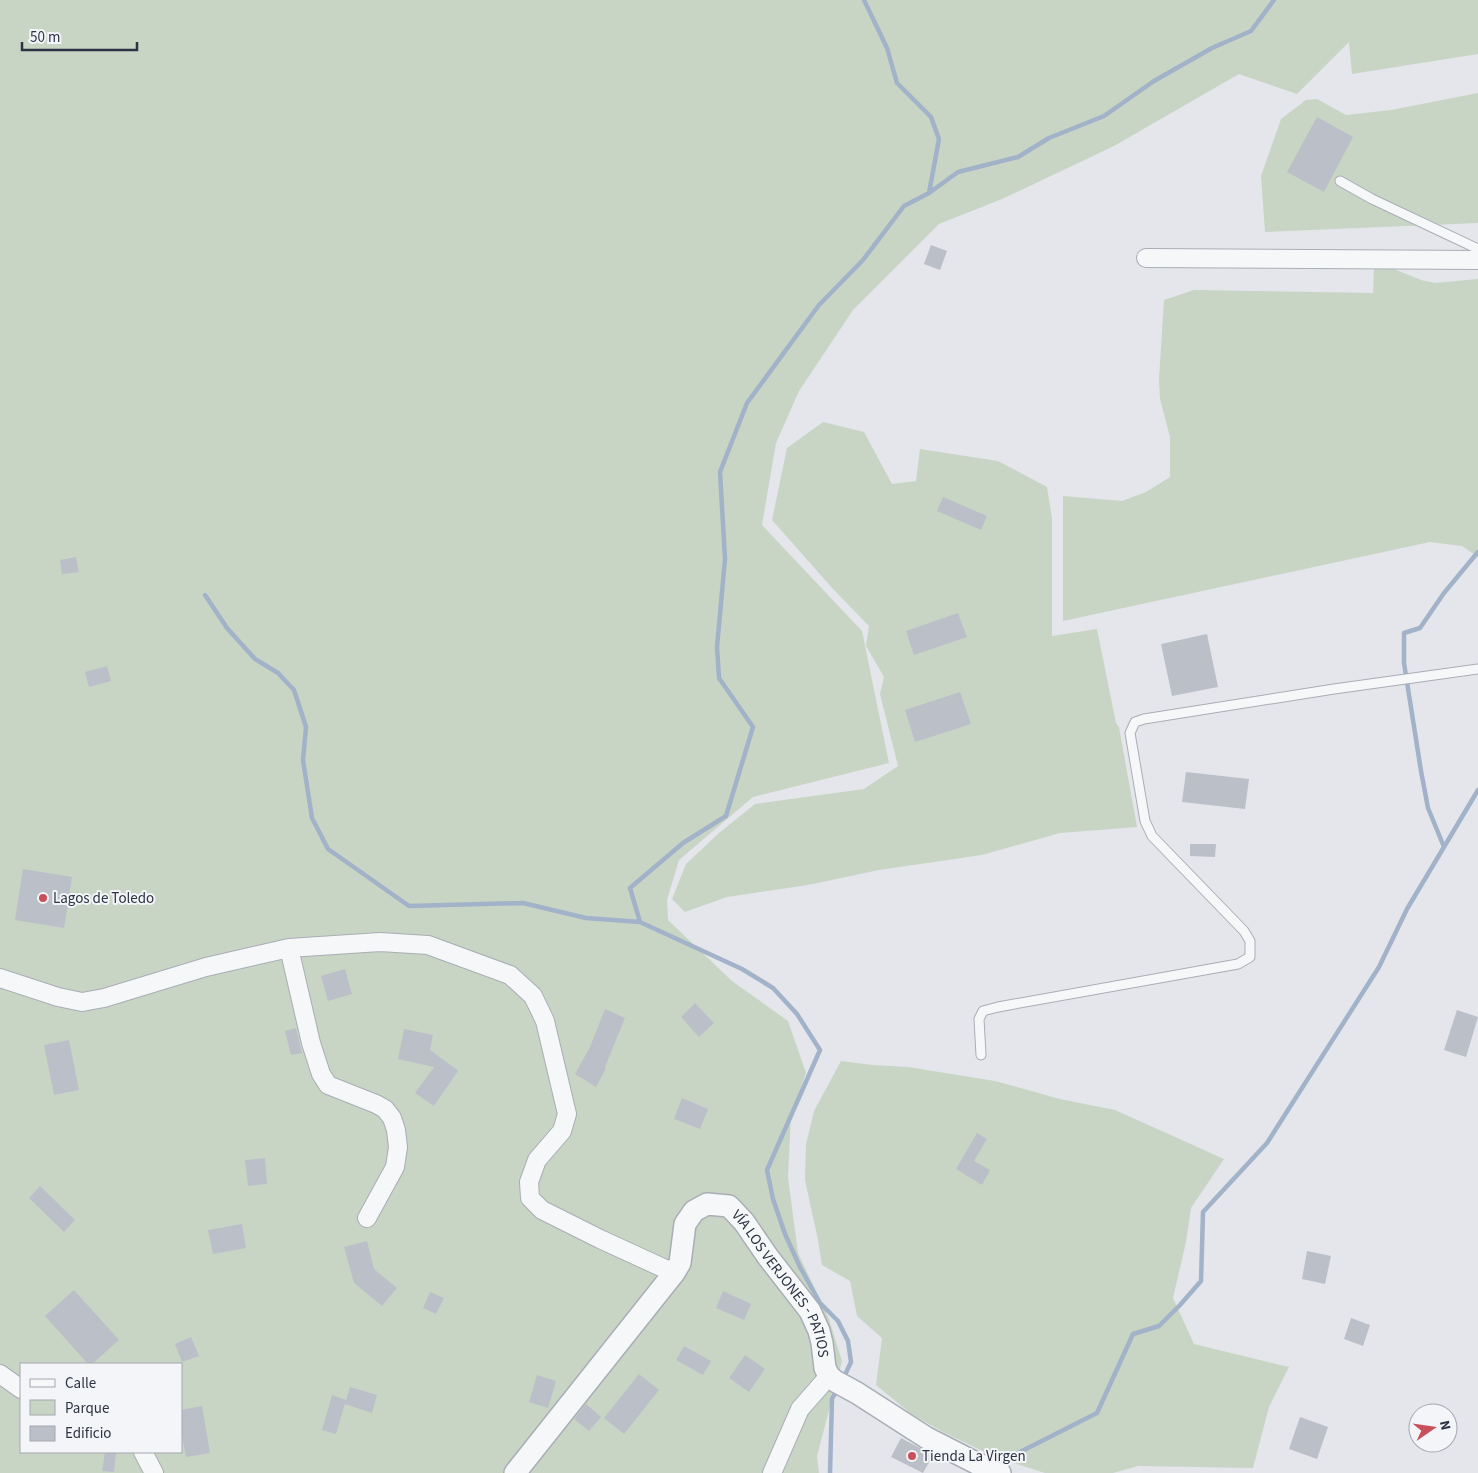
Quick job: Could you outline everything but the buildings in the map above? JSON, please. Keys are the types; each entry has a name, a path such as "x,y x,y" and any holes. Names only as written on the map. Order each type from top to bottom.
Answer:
{"street":[{"path":"1146,258 1478,260"},
{"path":"0,978 58,997 82,1002 104,998 206,967 289,948 380,942 428,945 510,975 532,996 545,1021 567,1114 562,1131 538,1160 529,1182 530,1198 542,1210 674,1273"},
{"path":"289,948 311,1043 321,1074 328,1085 385,1109 392,1118 396,1130 398,1147 395,1167 367,1218"},
{"name":"VÍA LOS VERJONES - PATIOS","path":"514,1473 674,1273 680,1263 685,1224 694,1211 706,1204 729,1206 744,1222 768,1257 810,1311 822,1343 824,1368 838,1382"},
{"path":"0,1374 20,1387"},
{"path":"772,1473 800,1408 838,1382 926,1438 1000,1473"},
{"path":"144,1453 154,1473"}],"lane":[{"path":"1340,180 1372,199 1478,249"},
{"path":"981,1055 979,1019 983,1011 1238,964 1250,957 1250,941 1244,930 1158,842 1148,829 1130,733 1135,722 1334,689 1478,669"}],"green space":[{"path":"0,0 1478,0 1478,54 1352,74 1349,42 1297,94 1239,74 1114,146 1002,199 939,224 853,310 799,391 776,443 762,525 862,631 889,763 753,797 679,860 667,900 668,920 732,981 788,1021 806,1073 791,1115 788,1177 798,1253 829,1319 842,1361 817,1456 819,1473 0,1473"},
{"path":"1478,93 1478,223 1265,232 1261,176 1281,119 1306,100 1317,99 1346,115 1391,110"},
{"path":"1374,268 1394,269 1421,280 1435,283 1478,279 1478,557 1462,546 1430,542 1063,621 1063,496 1122,501 1146,492 1170,477 1170,437 1160,399 1159,379 1164,300 1194,290 1373,293"},
{"path":"823,422 864,432 892,484 916,481 920,449 998,461 1047,487 1052,518 1052,636 1097,629 1116,723 1119,727 1137,827 1060,833 982,855 879,870 808,885 727,897 685,912 672,899 686,864 719,833 755,804 864,789 898,766 880,694 884,677 866,646 869,626 833,589 772,520 787,448"},
{"path":"841,1061 908,1067 995,1081 1060,1099 1115,1110 1224,1159 1191,1208 1186,1242 1173,1298 1194,1344 1289,1367 1269,1407 1253,1468 1138,1466 1113,1473 1045,1473 995,1457 943,1432 910,1413 876,1385 882,1338 857,1316 850,1281 822,1265 805,1180 806,1144 814,1111"}],"waterway":[{"path":"864,0 887,48 897,83 931,117 939,139 929,193"},
{"path":"640,922 630,888 683,843 726,816 753,727 719,678 717,647 725,559 720,472 747,403 819,305 863,260 904,206 929,193 958,172 1018,157 1049,138 1104,116 1154,81 1212,48 1251,31 1274,0"},
{"path":"1444,847 1428,808 1421,771 1404,663 1404,633 1420,628 1444,593 1478,552"},
{"path":"205,595 227,628 255,659 278,673 294,690 306,727 303,760 312,818 328,849 409,906 523,903 586,918 640,922 742,969 773,988 797,1014 820,1050 767,1170 773,1199 785,1234 800,1267 820,1303 838,1321 848,1341 851,1362 843,1379"},
{"path":"1002,1461 1097,1413 1133,1334 1159,1326 1201,1281 1203,1212 1267,1143 1379,967 1407,909 1478,790"},
{"path":"830,1473 832,1399 837,1390"}],"place":[{"name":"Lagos de Toledo","path":"43,898"},
{"name":"Tienda La Virgen","path":"912,1456"}]}
